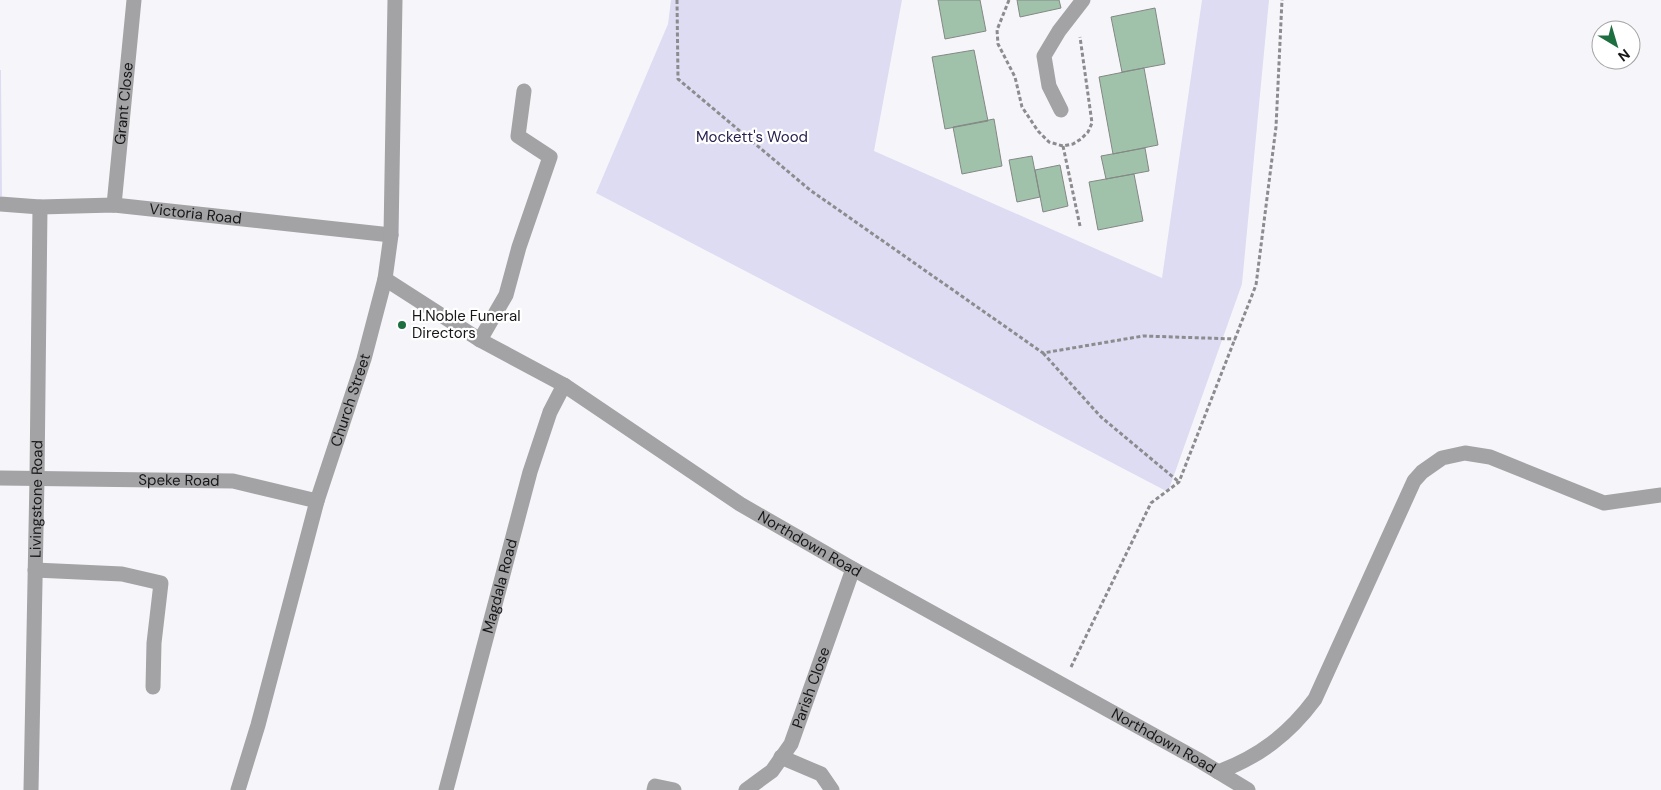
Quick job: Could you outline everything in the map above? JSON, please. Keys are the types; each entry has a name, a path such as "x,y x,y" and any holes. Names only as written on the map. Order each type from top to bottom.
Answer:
{"street":[{"name":"Grant Close","path":"114,205 134,0"},
{"name":"Church Street","path":"239,790 317,501 364,359 385,279 391,234 395,0"},
{"path":"1062,110 1049,86 1044,56 1059,31 1079,5"},
{"path":"480,340 506,295 518,247 550,157 518,136 524,91"},
{"name":"Victoria Road","path":"0,204 40,207 114,205 391,234"},
{"name":"Livingstone Road","path":"30,790 37,478 40,207"},
{"name":"Northdown Road","path":"385,279 480,340 564,385 740,504 853,569 1197,759 1248,790"},
{"name":"Magdala Road","path":"446,790 530,472 550,412 564,385"},
{"path":"1218,772 1237,765 1272,744 1302,716 1315,698 1414,481 1432,464 1453,454 1478,454 1604,503 1661,495"},
{"name":"Speke Road","path":"0,478 234,480 317,501"},
{"name":"Parish Close","path":"746,790 772,771 791,744 853,569"},
{"path":"34,570 122,574 161,583 154,643 153,687"},
{"path":"781,757 821,774 832,790"},
{"path":"654,790 655,786 674,790"}],"path":[{"path":"676,0 678,79 810,190 1043,353 1101,417 1179,482"},
{"path":"1009,0 997,30 998,44 1015,77 1022,107 1042,137 1048,142 1063,146 1073,144 1082,139 1092,123 1079,5"},
{"path":"1062,685 1151,503 1179,482 1256,285 1276,127 1282,0"},
{"path":"1063,146 1080,226"},
{"path":"1043,353 1143,336 1236,339"}],"green space":[{"name":"Mockett's Wood","path":"671,0 902,0 874,151 1162,278 1202,0 1269,0 1242,284 1168,492 596,193 668,24"},
{"path":"1,70 2,196 0,196"}],"building":[{"path":"938,0 980,0 986,31 945,39"},
{"path":"1017,0 1059,0 1061,8 1020,17"},
{"path":"1155,8 1165,64 1122,72 1111,17"},
{"path":"974,50 988,121 945,129 932,57"},
{"path":"1144,68 1158,145 1113,154 1099,77"},
{"path":"994,119 1002,166 962,174 953,127"},
{"path":"1145,148 1149,171 1106,179 1101,156"},
{"path":"1032,156 1040,197 1017,202 1009,160"},
{"path":"1060,165 1068,206 1043,212 1035,170"},
{"path":"1134,174 1143,221 1098,230 1089,182"}],"place":[{"name":"H.Noble Funeral Directors","path":"402,325"}]}
